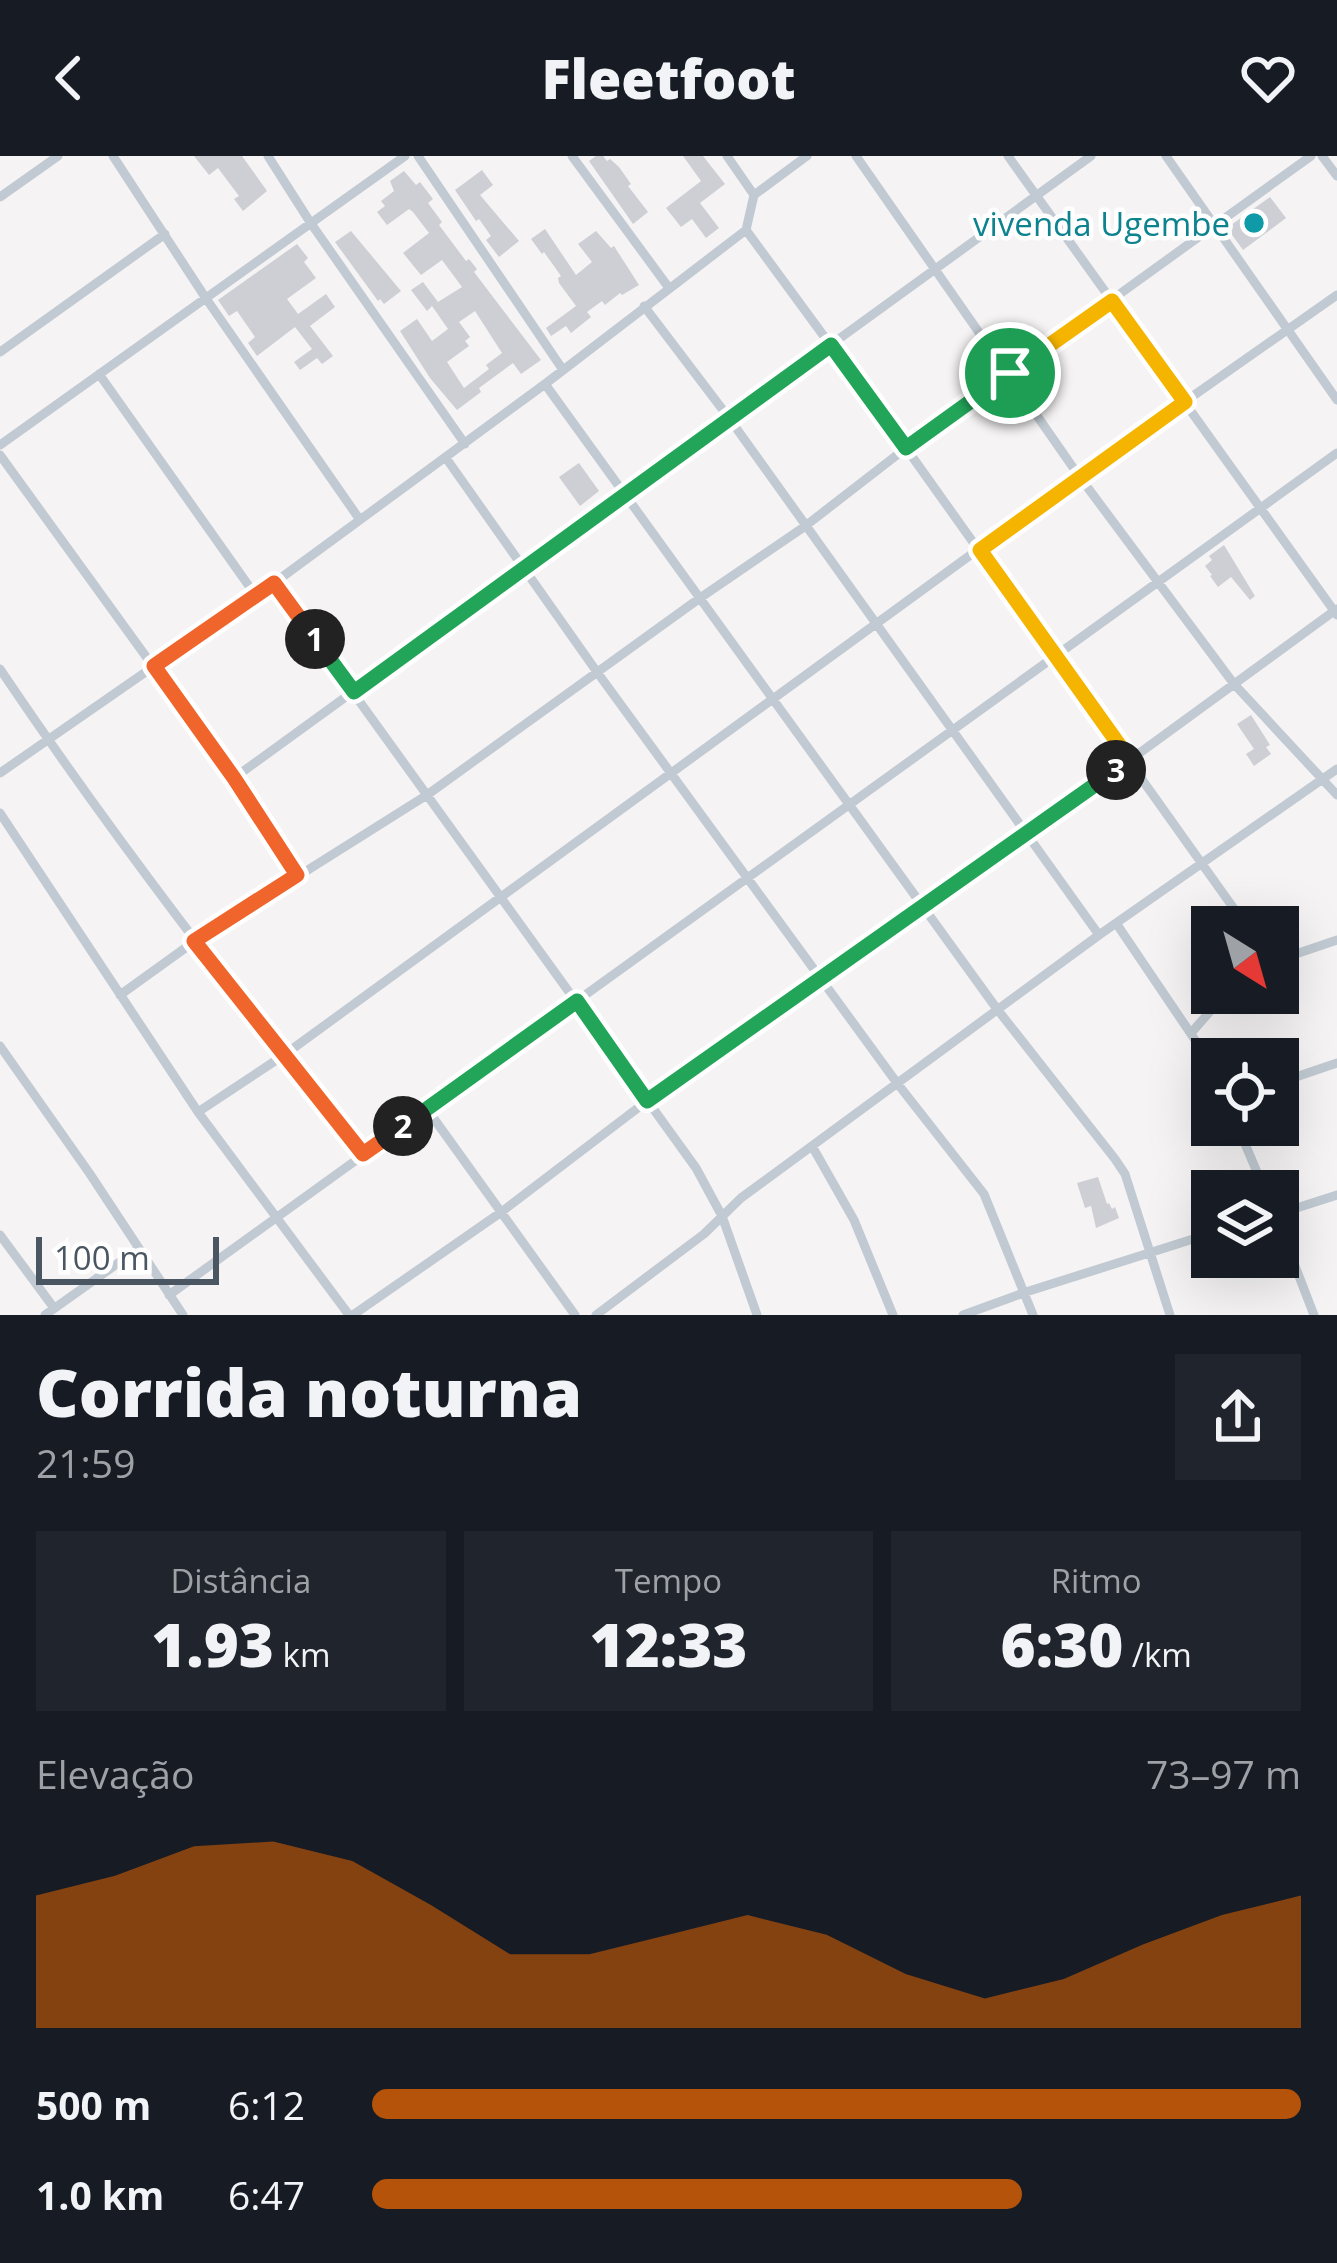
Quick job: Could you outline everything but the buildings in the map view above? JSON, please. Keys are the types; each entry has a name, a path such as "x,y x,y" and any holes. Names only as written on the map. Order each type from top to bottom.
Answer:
{"street":[{"path":"0,197 58,156"},
{"path":"113,156 360,520"},
{"path":"268,156 465,444"},
{"path":"0,446 405,156"},
{"path":"418,156 563,370"},
{"path":"572,156 669,288"},
{"path":"727,156 754,195"},
{"path":"0,773 256,596 545,384 746,230 754,195 807,156"},
{"path":"856,156 1079,476 1234,684 1337,795"},
{"path":"0,813 198,1112 351,1315 500,1214 647,1101 1336,612 1008,156"},
{"path":"234,778 1091,156"},
{"path":"1166,156 1337,400"},
{"path":"120,994 194,941 427,795 804,527 1311,156"},
{"path":"1322,156 1337,176"},
{"path":"746,230 1232,906"},
{"path":"0,352 165,234"},
{"path":"198,1112 284,1055 1079,476 1337,295"},
{"path":"644,306 1099,935"},
{"path":"99,374 256,596"},
{"path":"545,384 997,1009 1115,1159 1170,1315"},
{"path":"169,1295 1337,453"},
{"path":"0,455 234,778 297,875"},
{"path":"446,458 597,673 983,1194 1033,1315"},
{"path":"274,583 696,1168 722,1216 757,1315"},
{"path":"0,669 194,941 363,1154"},
{"path":"596,1315 704,1234 741,1198 997,1009 1337,769"},
{"path":"1116,923 1196,1038"},
{"path":"1299,953 1337,940"},
{"path":"1192,1032 1208,1014"},
{"path":"0,1046 183,1315"},
{"path":"1299,1076 1337,1064"},
{"path":"427,1108 575,1315"},
{"path":"812,1146 854,1220 893,1315"},
{"path":"1299,1210 1337,1195"},
{"path":"0,1234 49,1312 138,1249"},
{"path":"963,1315 1191,1239"},
{"path":"1299,1275 1314,1315"}],"place":[{"name":"vivenda Ugembe","path":"1254,223"}],"route":[{"path":"1112,301 1185,402 980,550 1130,760 647,1101 577,1001 363,1154 194,941 297,875 154,666 274,583 354,692 831,345 906,448 1010,373 1112,301"}]}
